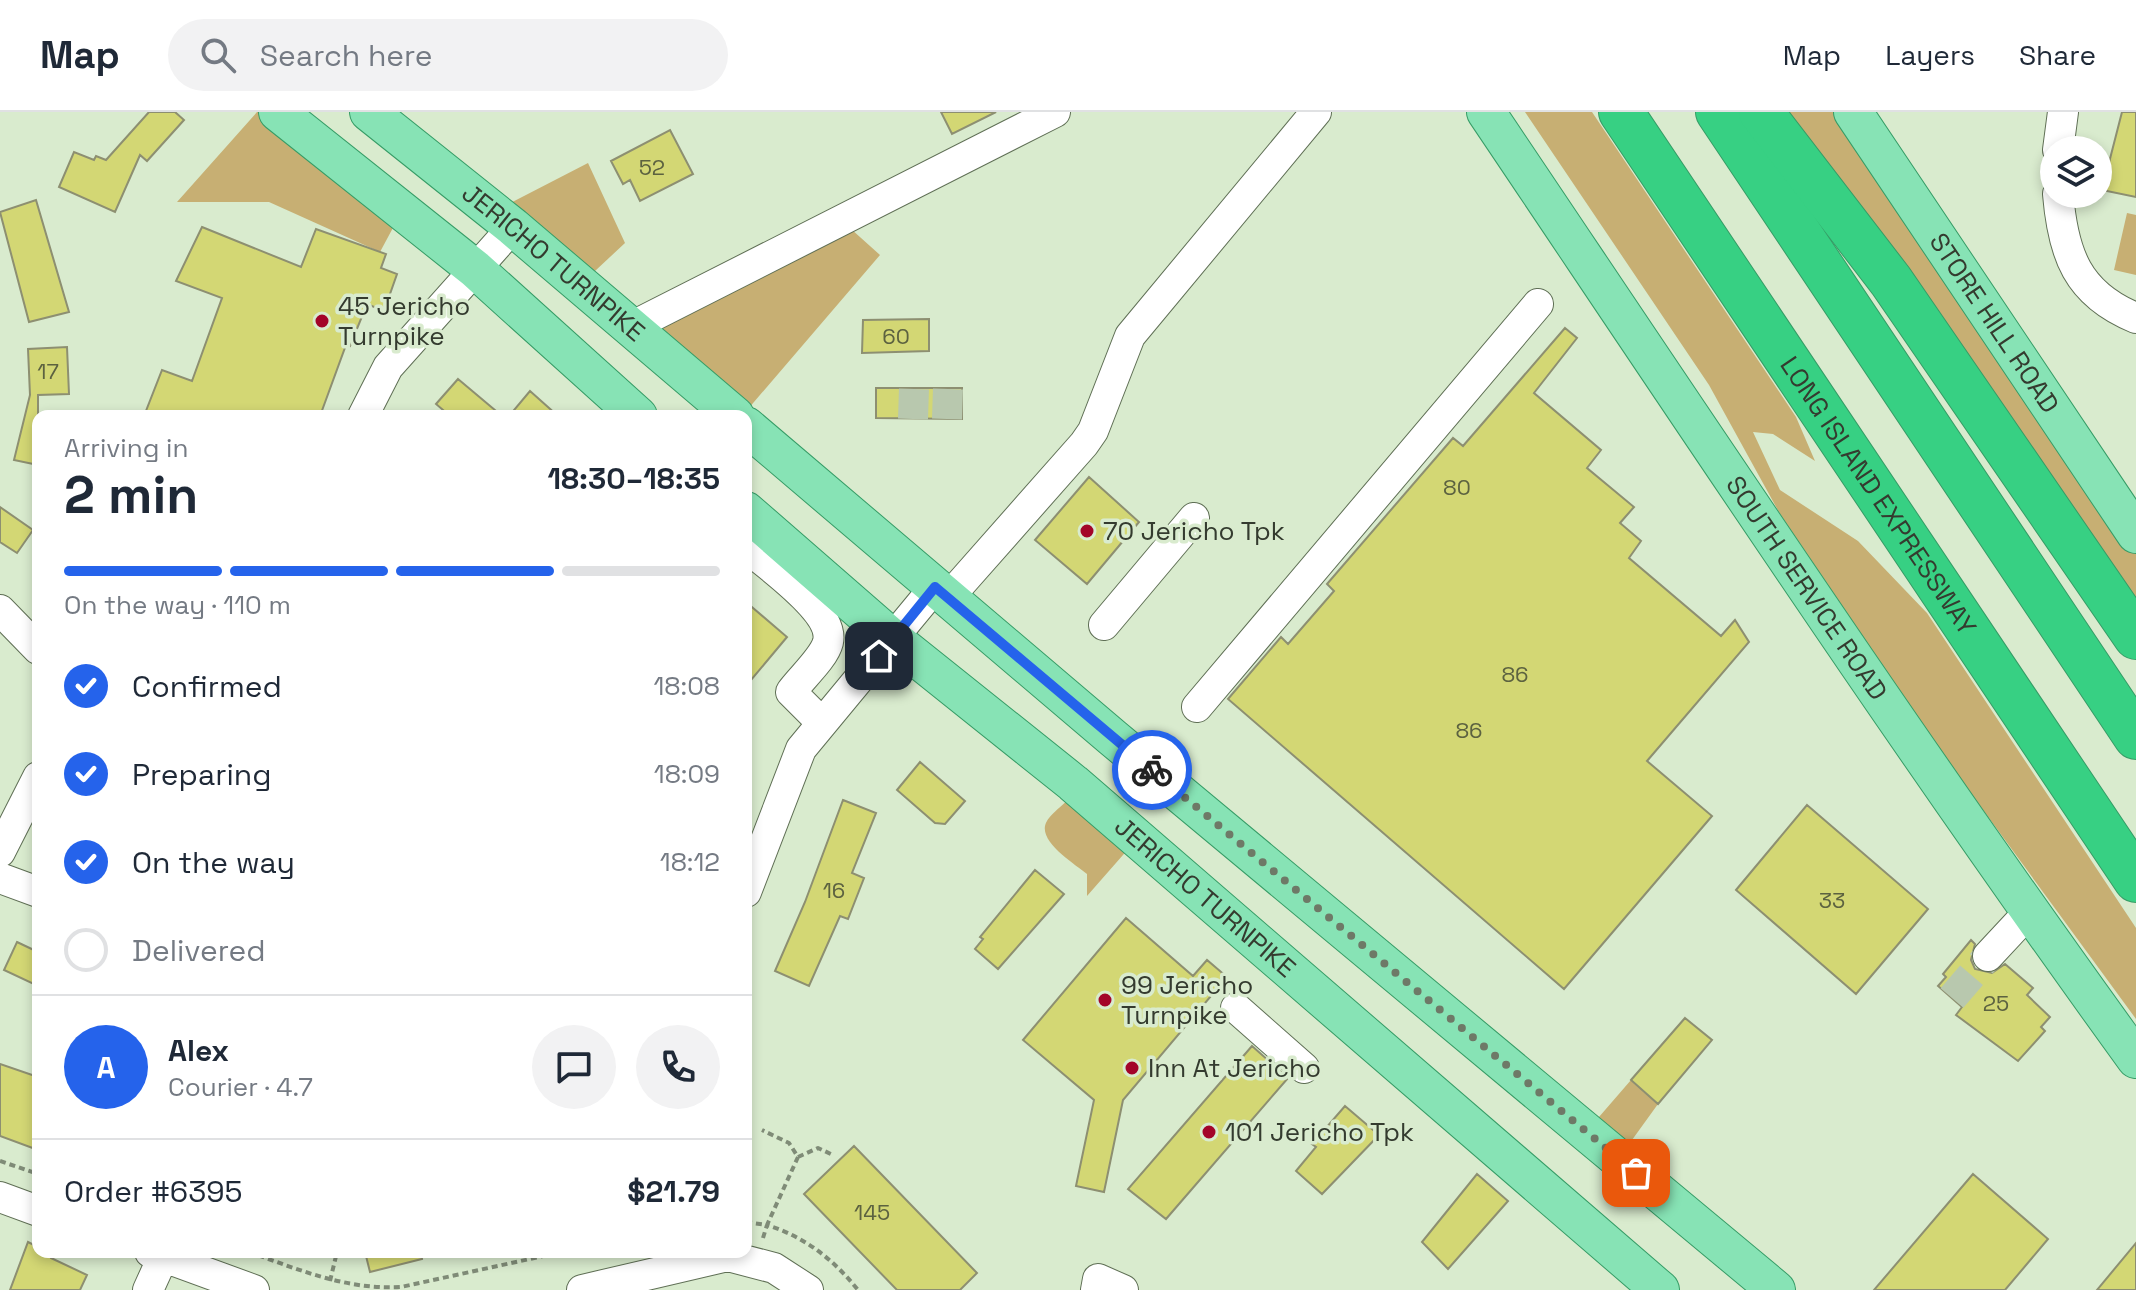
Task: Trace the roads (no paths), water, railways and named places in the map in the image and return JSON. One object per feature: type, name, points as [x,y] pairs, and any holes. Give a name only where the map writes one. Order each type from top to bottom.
[{"type":"highway","name":"LONG ISLAND EXPRESSWAY","points":[[1621,112],[2136,880]]},
{"type":"highway","points":[[1718,112],[2136,737]]},
{"type":"highway","points":[[1761,112],[1891,281],[2136,637]]},
{"type":"main road","points":[[278,112],[475,269],[631,410]]},
{"type":"main road","name":"JERICHO TURNPIKE","points":[[369,112],[513,227],[728,410]]},
{"type":"main road","name":"SOUTH SERVICE ROAD","points":[[1486,112],[1868,682],[2136,1059]]},
{"type":"main road","name":"STORE HILL ROAD","points":[[1853,112],[2136,534]]},
{"type":"main road","points":[[752,431],[1776,1290]]},
{"type":"main road","name":"JERICHO TURNPIKE","points":[[752,518],[821,595],[893,639],[1073,783],[1660,1290]]},
{"type":"street","points":[[631,327],[1055,112]]},
{"type":"street","points":[[752,876],[801,749],[893,639],[1084,444],[1093,431],[1130,336],[1316,112]]},
{"type":"street","points":[[2060,136],[2063,112]]},
{"type":"street","points":[[2059,208],[2074,271],[2108,307],[2136,318]]},
{"type":"street","points":[[366,410],[388,367],[513,227]]},
{"type":"street","points":[[1197,707],[1538,304]]},
{"type":"street","points":[[1104,625],[1194,518]]},
{"type":"street","points":[[752,551],[821,595],[828,627],[827,644],[791,692],[822,723]]},
{"type":"street","points":[[0,610],[32,643]]},
{"type":"street","points":[[0,852],[32,789]]},
{"type":"street","points":[[0,878],[32,890]]},
{"type":"street","points":[[1988,956],[2029,912]]},
{"type":"street","points":[[1236,1008],[1304,1068]]},
{"type":"street","points":[[0,1197],[32,1209]]},
{"type":"street","points":[[148,1290],[156,1258]]},
{"type":"street","points":[[168,1258],[254,1290]]},
{"type":"street","points":[[582,1290],[719,1258]]},
{"type":"street","points":[[736,1258],[774,1268],[808,1290]]},
{"type":"street","points":[[1096,1290],[1098,1279],[1123,1290]]},
{"type":"tunnel","points":[[913,419],[914,388]]},
{"type":"tunnel","points":[[947,419],[948,388]]},
{"type":"tunnel","points":[[1952,998],[1988,956]]},
{"type":"place","name":"45 Jericho Turnpike","points":[[322,321]]},
{"type":"place","name":"70 Jericho Tpk","points":[[1087,531]]},
{"type":"place","name":"99 Jericho Turnpike","points":[[1105,1000]]},
{"type":"place","name":"Inn At Jericho","points":[[1132,1068]]},
{"type":"place","name":"101 Jericho Tpk","points":[[1209,1132]]}]
